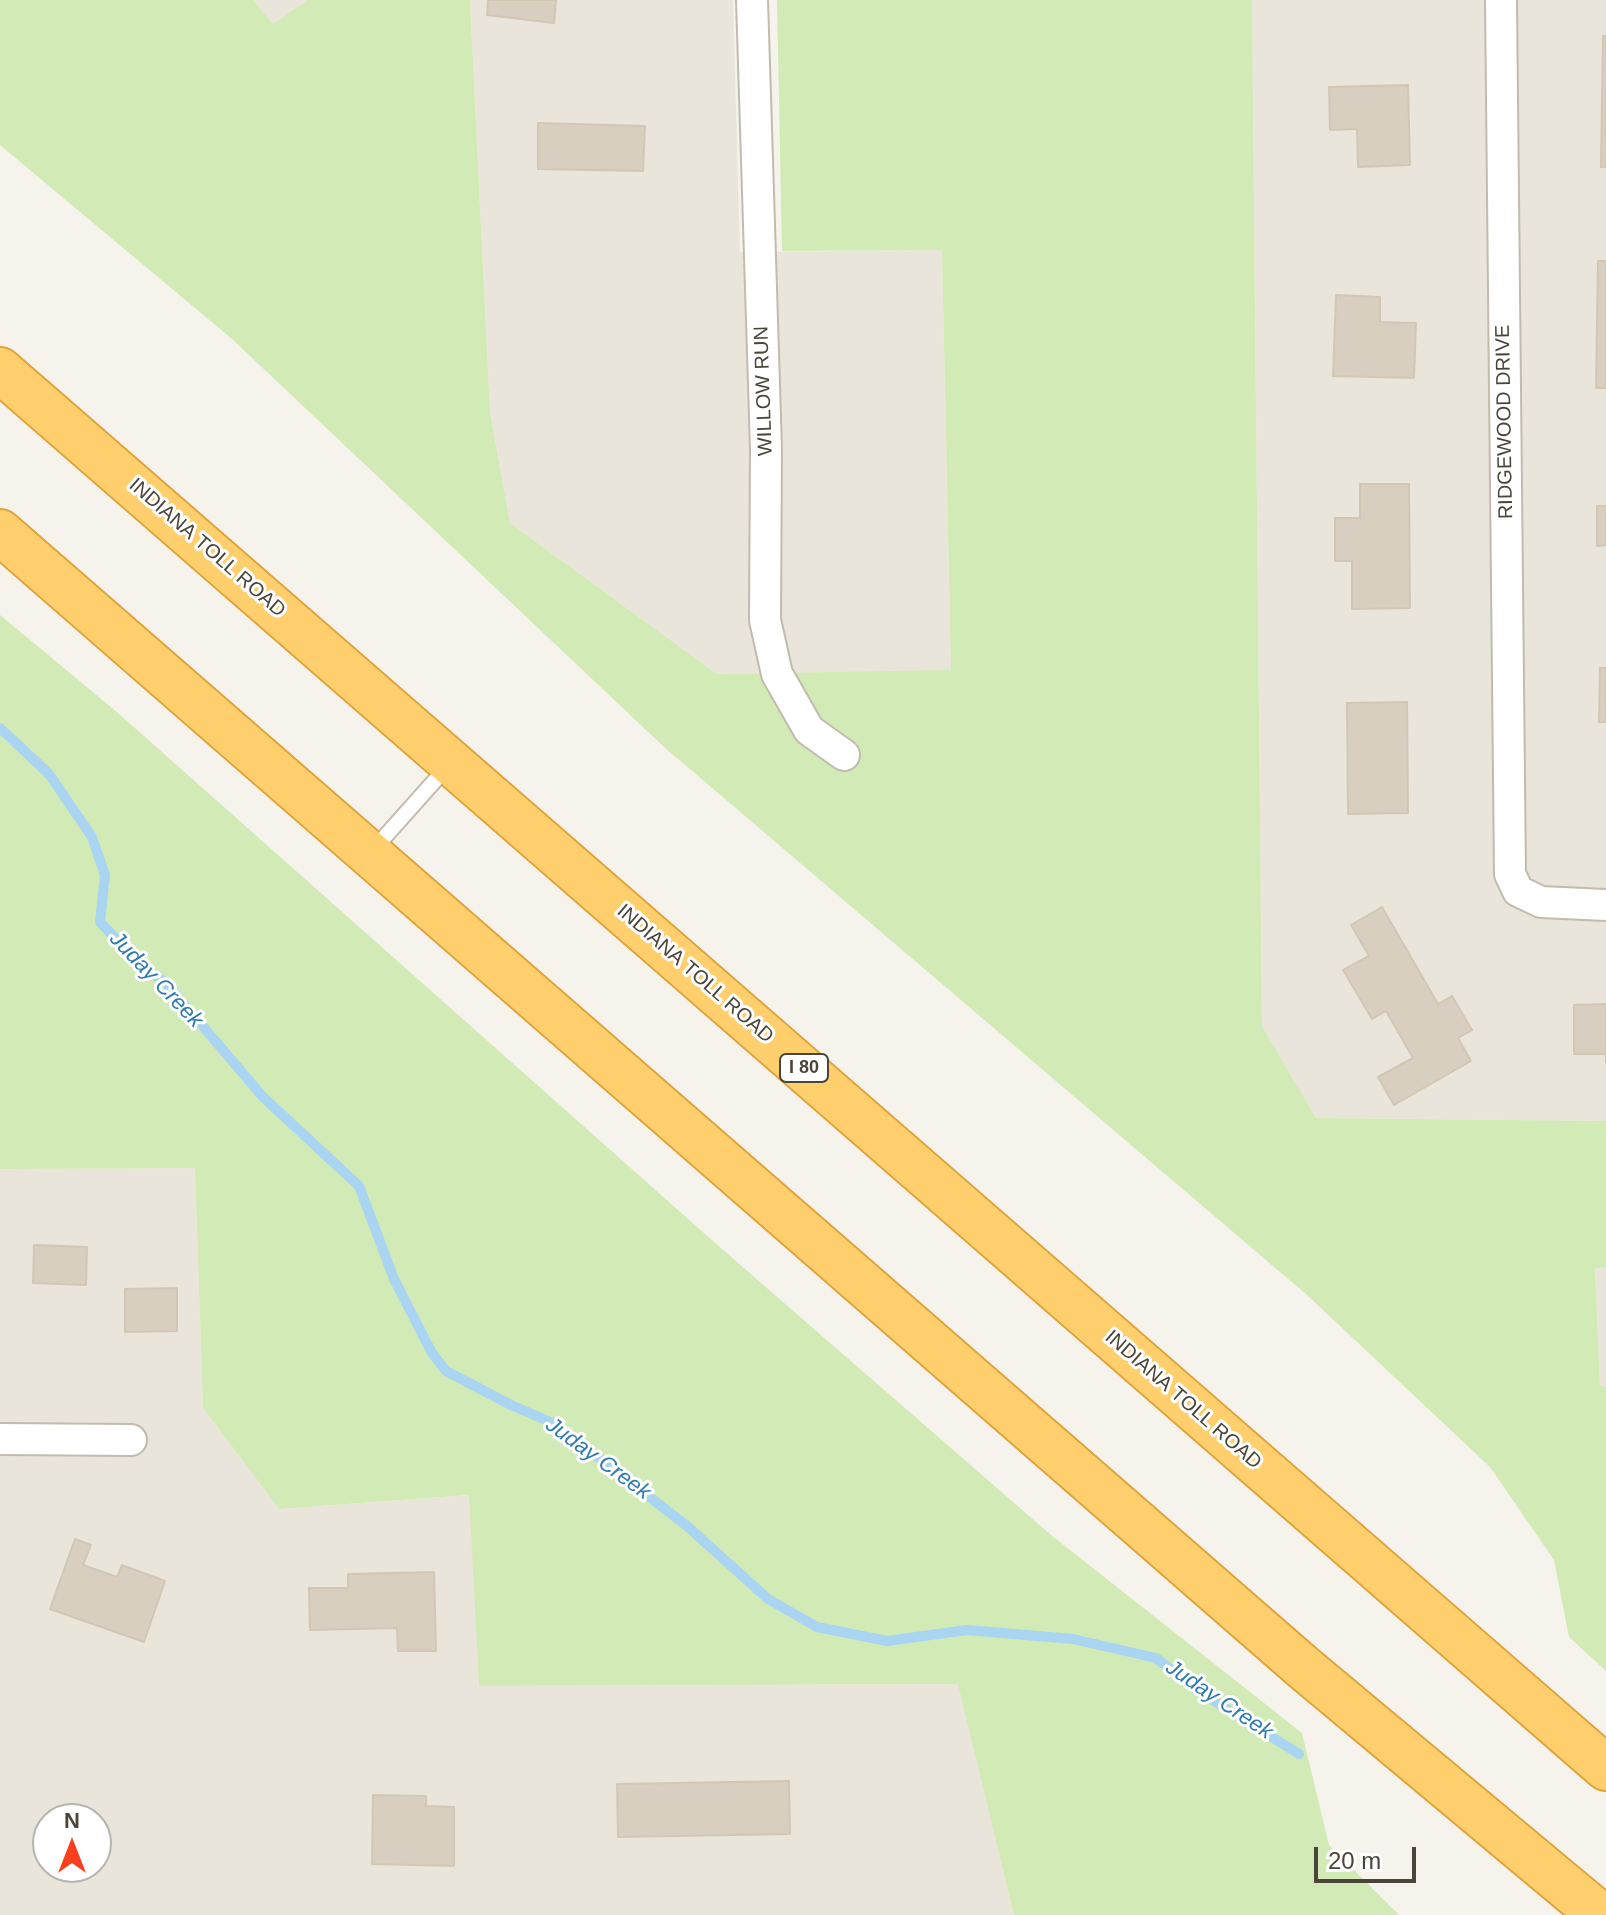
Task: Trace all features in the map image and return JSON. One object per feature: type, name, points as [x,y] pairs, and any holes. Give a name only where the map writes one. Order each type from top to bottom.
[{"type":"highway","name":"INDIANA TOLL ROAD","points":[[0,370],[1606,1768]]},
{"type":"highway","points":[[0,532],[1304,1668],[1600,1915]]},
{"type":"street","name":"WILLOW RUN","points":[[752,0],[766,449],[765,620],[777,674],[809,730],[844,755]]},
{"type":"street","name":"RIDGEWOOD DRIVE","points":[[1501,0],[1510,874],[1518,891],[1541,902],[1606,905]]},
{"type":"street","points":[[0,1439],[131,1440]]},
{"type":"lane","points":[[370,853],[452,761]]},
{"type":"shaded area","points":[[253,0],[308,0],[273,24]]},
{"type":"shaded area","points":[[470,0],[733,0],[740,252],[942,250],[951,671],[717,674],[510,523],[490,412]]},
{"type":"shaded area","points":[[1252,0],[1606,0],[1606,1121],[1316,1118],[1262,1026]]},
{"type":"shaded area","points":[[195,1168],[203,1408],[279,1509],[470,1495],[479,1686],[959,1684],[1014,1915],[0,1915],[0,1169]]},
{"type":"shaded area","points":[[1595,1267],[1606,1267],[1606,1387],[1600,1385]]},
{"type":"green space","points":[[0,0],[253,0],[273,24],[308,0],[470,0],[490,412],[510,523],[717,674],[951,670],[942,250],[782,251],[777,0],[1252,0],[1262,1026],[1316,1118],[1606,1121],[1606,1267],[1595,1268],[1600,1385],[1606,1387],[1606,1671],[1569,1637],[1554,1560],[1490,1467],[1307,1295],[664,747],[232,339],[0,145]]},
{"type":"green space","points":[[0,615],[118,713],[722,1249],[1051,1535],[1302,1733],[1329,1845],[1399,1915],[1014,1915],[958,1684],[479,1686],[469,1495],[279,1509],[203,1408],[195,1168],[0,1169]]},
{"type":"building","points":[[488,0],[556,0],[554,23],[487,15]]},
{"type":"building","points":[[1603,36],[1606,36],[1606,167],[1601,167]]},
{"type":"building","points":[[1408,85],[1410,165],[1358,167],[1357,129],[1330,130],[1329,87]]},
{"type":"building","points":[[538,123],[645,126],[643,171],[538,169]]},
{"type":"building","points":[[1598,261],[1606,261],[1606,388],[1596,388]]},
{"type":"building","points":[[1336,295],[1380,297],[1380,322],[1416,323],[1414,378],[1333,376]]},
{"type":"building","points":[[1360,484],[1409,484],[1410,608],[1352,609],[1352,561],[1335,561],[1335,518],[1360,518]]},
{"type":"building","points":[[1597,506],[1606,506],[1606,545],[1597,546]]},
{"type":"building","points":[[1600,668],[1606,668],[1606,722],[1599,722]]},
{"type":"building","points":[[1407,702],[1408,813],[1348,814],[1347,703]]},
{"type":"building","points":[[1382,907],[1438,1004],[1452,996],[1472,1030],[1458,1038],[1471,1061],[1394,1105],[1378,1077],[1413,1058],[1386,1011],[1372,1019],[1343,970],[1369,956],[1351,925]]},
{"type":"building","points":[[1606,1004],[1606,1054],[1574,1054],[1574,1005]]},
{"type":"building","points":[[34,1245],[87,1247],[86,1285],[33,1283]]},
{"type":"building","points":[[177,1288],[177,1331],[125,1332],[125,1289]]},
{"type":"building","points":[[75,1539],[91,1545],[83,1565],[117,1577],[122,1565],[165,1581],[144,1642],[50,1609]]},
{"type":"building","points":[[434,1572],[436,1651],[398,1651],[397,1628],[310,1630],[309,1588],[348,1588],[348,1574]]},
{"type":"building","points":[[789,1781],[790,1834],[618,1837],[617,1784]]},
{"type":"building","points":[[373,1795],[426,1796],[426,1806],[454,1807],[454,1866],[372,1864]]},
{"type":"waterway","name":"Juday Creek","points":[[0,728],[49,774],[92,837],[105,875],[100,922],[141,966],[166,983],[263,1097],[359,1186],[394,1279],[432,1353],[446,1371],[555,1424],[687,1526],[768,1599],[817,1627],[887,1641],[967,1630],[1073,1639],[1156,1658],[1195,1689],[1299,1754]]}]
